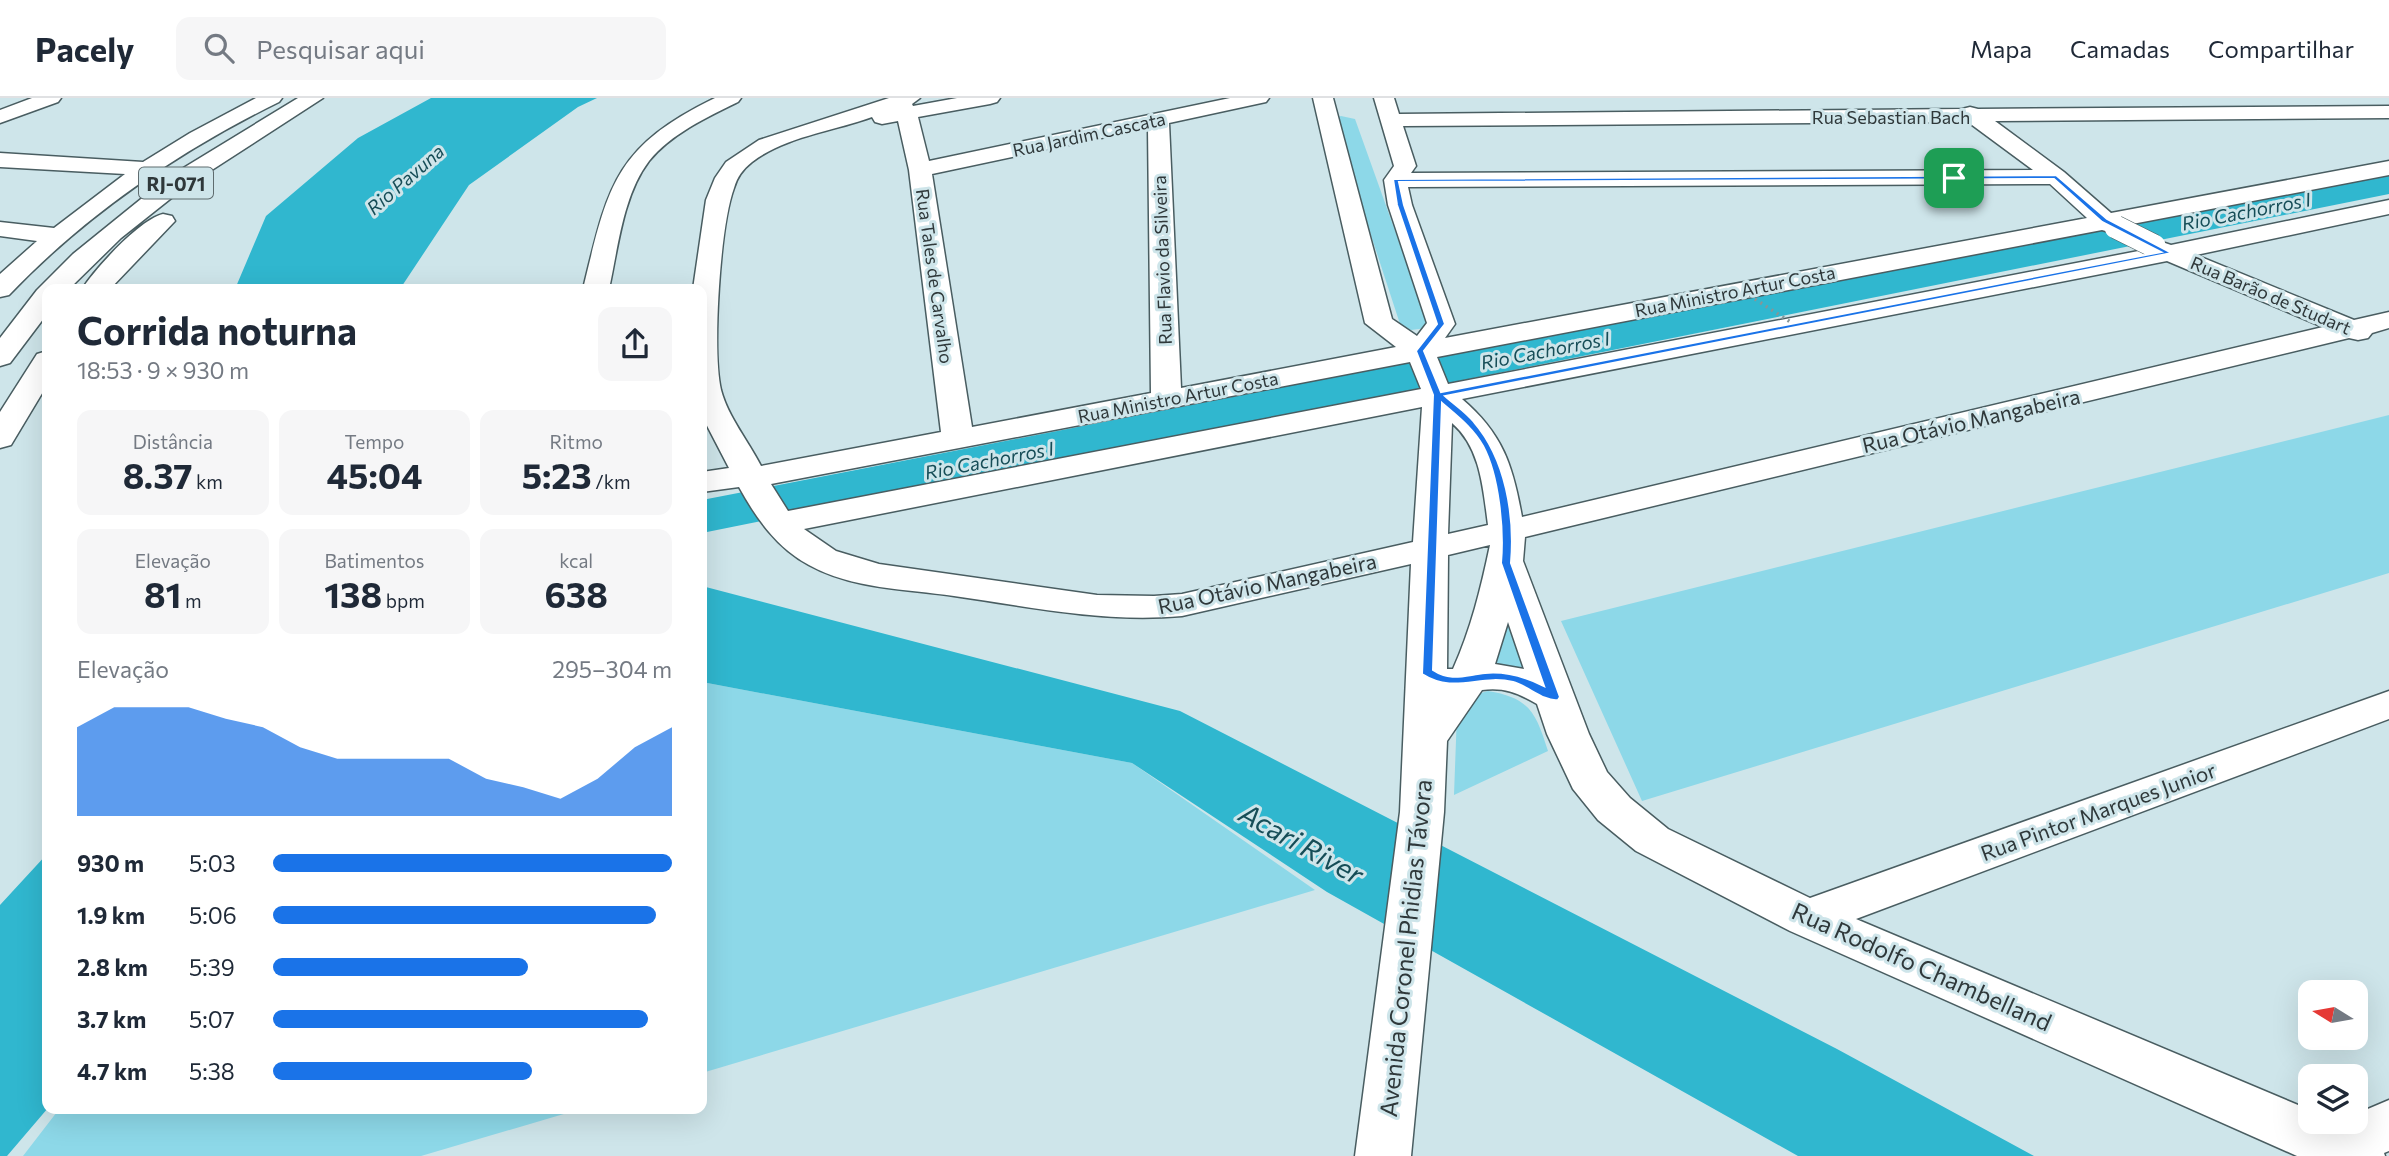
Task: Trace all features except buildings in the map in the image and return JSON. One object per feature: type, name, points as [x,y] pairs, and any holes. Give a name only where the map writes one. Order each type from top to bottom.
[{"type":"main road","points":[[0,117],[51,98]]},
{"type":"main road","points":[[2,284],[34,254],[147,169],[272,98]]},
{"type":"main road","points":[[597,284],[614,213],[636,163],[668,133],[689,118],[731,98]]},
{"type":"main road","points":[[906,104],[990,98]]},
{"type":"main road","name":"Rua Jardim Cascata","points":[[919,170],[1259,98]]},
{"type":"main road","name":"Rua Rodolfo Chambelland","points":[[1323,98],[1379,323],[1429,372],[1481,436],[1496,469],[1505,533],[1554,697],[1588,779],[1614,809],[1652,840],[1807,918],[2349,1152]]},
{"type":"main road","name":"Rua Barão de Studart","points":[[1948,98],[2056,177],[2110,224],[2161,249],[2389,345]]},
{"type":"main road","name":"RJ-071","points":[[59,284],[96,245],[189,173],[264,125],[322,101]]},
{"type":"main road","name":"RJ-071","points":[[100,284],[135,245],[211,180],[322,101]]},
{"type":"main road","name":"Rua Otávio Mangabeira","points":[[707,322],[717,202],[727,176],[736,165],[780,139],[906,104]]},
{"type":"main road","name":"Rua Tales de Carvalho","points":[[906,104],[919,170],[958,438]]},
{"type":"main road","points":[[1389,109],[1405,166],[1395,180],[1401,205],[1441,324],[1429,372]]},
{"type":"main road","name":"Rua Sebastian Bach","points":[[1389,109],[1975,117],[2389,112]]},
{"type":"main road","name":"Rua Flavio da Silveira","points":[[1157,120],[1166,399]]},
{"type":"main road","points":[[0,160],[147,169]]},
{"type":"main road","name":"Rua Ministro Artur Costa","points":[[763,497],[958,438],[1166,399],[1429,372],[2110,224],[2389,168]]},
{"type":"main road","points":[[1395,180],[2056,177]]},
{"type":"main road","name":"Rua Ministro Artur Costa","points":[[763,497],[1429,372],[2161,249],[2389,207]]},
{"type":"main road","points":[[0,229],[59,236]]},
{"type":"main road","points":[[0,357],[42,302]]},
{"type":"main road","name":"Rua Otávio Mangabeira","points":[[707,394],[763,497],[807,549],[828,562],[861,570],[1050,599],[1126,608],[1158,608],[1182,605],[1505,533],[2389,320]]},
{"type":"main road","points":[[0,438],[42,368]]},
{"type":"main road","name":"Avenida Coronel Phidias Távora","points":[[1383,1156],[1422,812],[1432,548],[1429,372]]},
{"type":"main road","points":[[707,483],[763,497]]},
{"type":"main road","points":[[1426,740],[1467,682],[1480,652],[1505,533]]},
{"type":"main road","points":[[1427,671],[1446,681],[1467,682],[1486,677],[1515,678],[1554,697]]},
{"type":"main road","name":"Rua Pintor Marques Junior","points":[[1807,918],[2389,704]]},
{"type":"main road","points":[[2349,1152],[2389,1124]]},
{"type":"path","points":[[1744,292],[1792,323]]},
{"type":"shaded area","points":[[1341,116],[1355,119],[1428,323],[1427,328],[1411,330],[1400,324],[1333,119]]},
{"type":"shaded area","points":[[2389,415],[2389,573],[1642,801],[1561,621]]},
{"type":"shaded area","points":[[1510,614],[1521,632],[1523,672],[1494,667]]},
{"type":"shaded area","points":[[707,683],[1132,763],[1315,890],[707,1072]]},
{"type":"shaded area","points":[[1488,691],[1514,698],[1530,710],[1540,727],[1548,751],[1454,795],[1457,713],[1467,697]]},
{"type":"shaded area","points":[[55,1114],[564,1114],[421,1156],[23,1156]]},
{"type":"water","name":"Rio Pavuna","points":[[431,98],[597,98],[578,107],[469,185],[403,284],[237,284],[266,216],[358,138]]},
{"type":"water","name":"Acari River","points":[[707,587],[1180,711],[1837,1049],[2034,1156],[1798,1156],[1327,892],[1132,763],[707,683]]},
{"type":"water","points":[[42,859],[43,1114],[7,1156],[0,1156],[0,905]]},
{"type":"waterway","name":"Rio Cachorros I","points":[[707,516],[2389,183]]},
{"type":"route","points":[[1954,178],[1395,180],[1441,324],[1420,351],[1438,395],[1427,605],[1427,671],[1437,678],[1457,682],[1486,677],[1515,678],[1554,697],[1506,563],[1508,543],[1503,506],[1496,469],[1488,447],[1470,422],[1438,395],[2168,253],[2105,220],[2056,177],[1954,178]]}]
